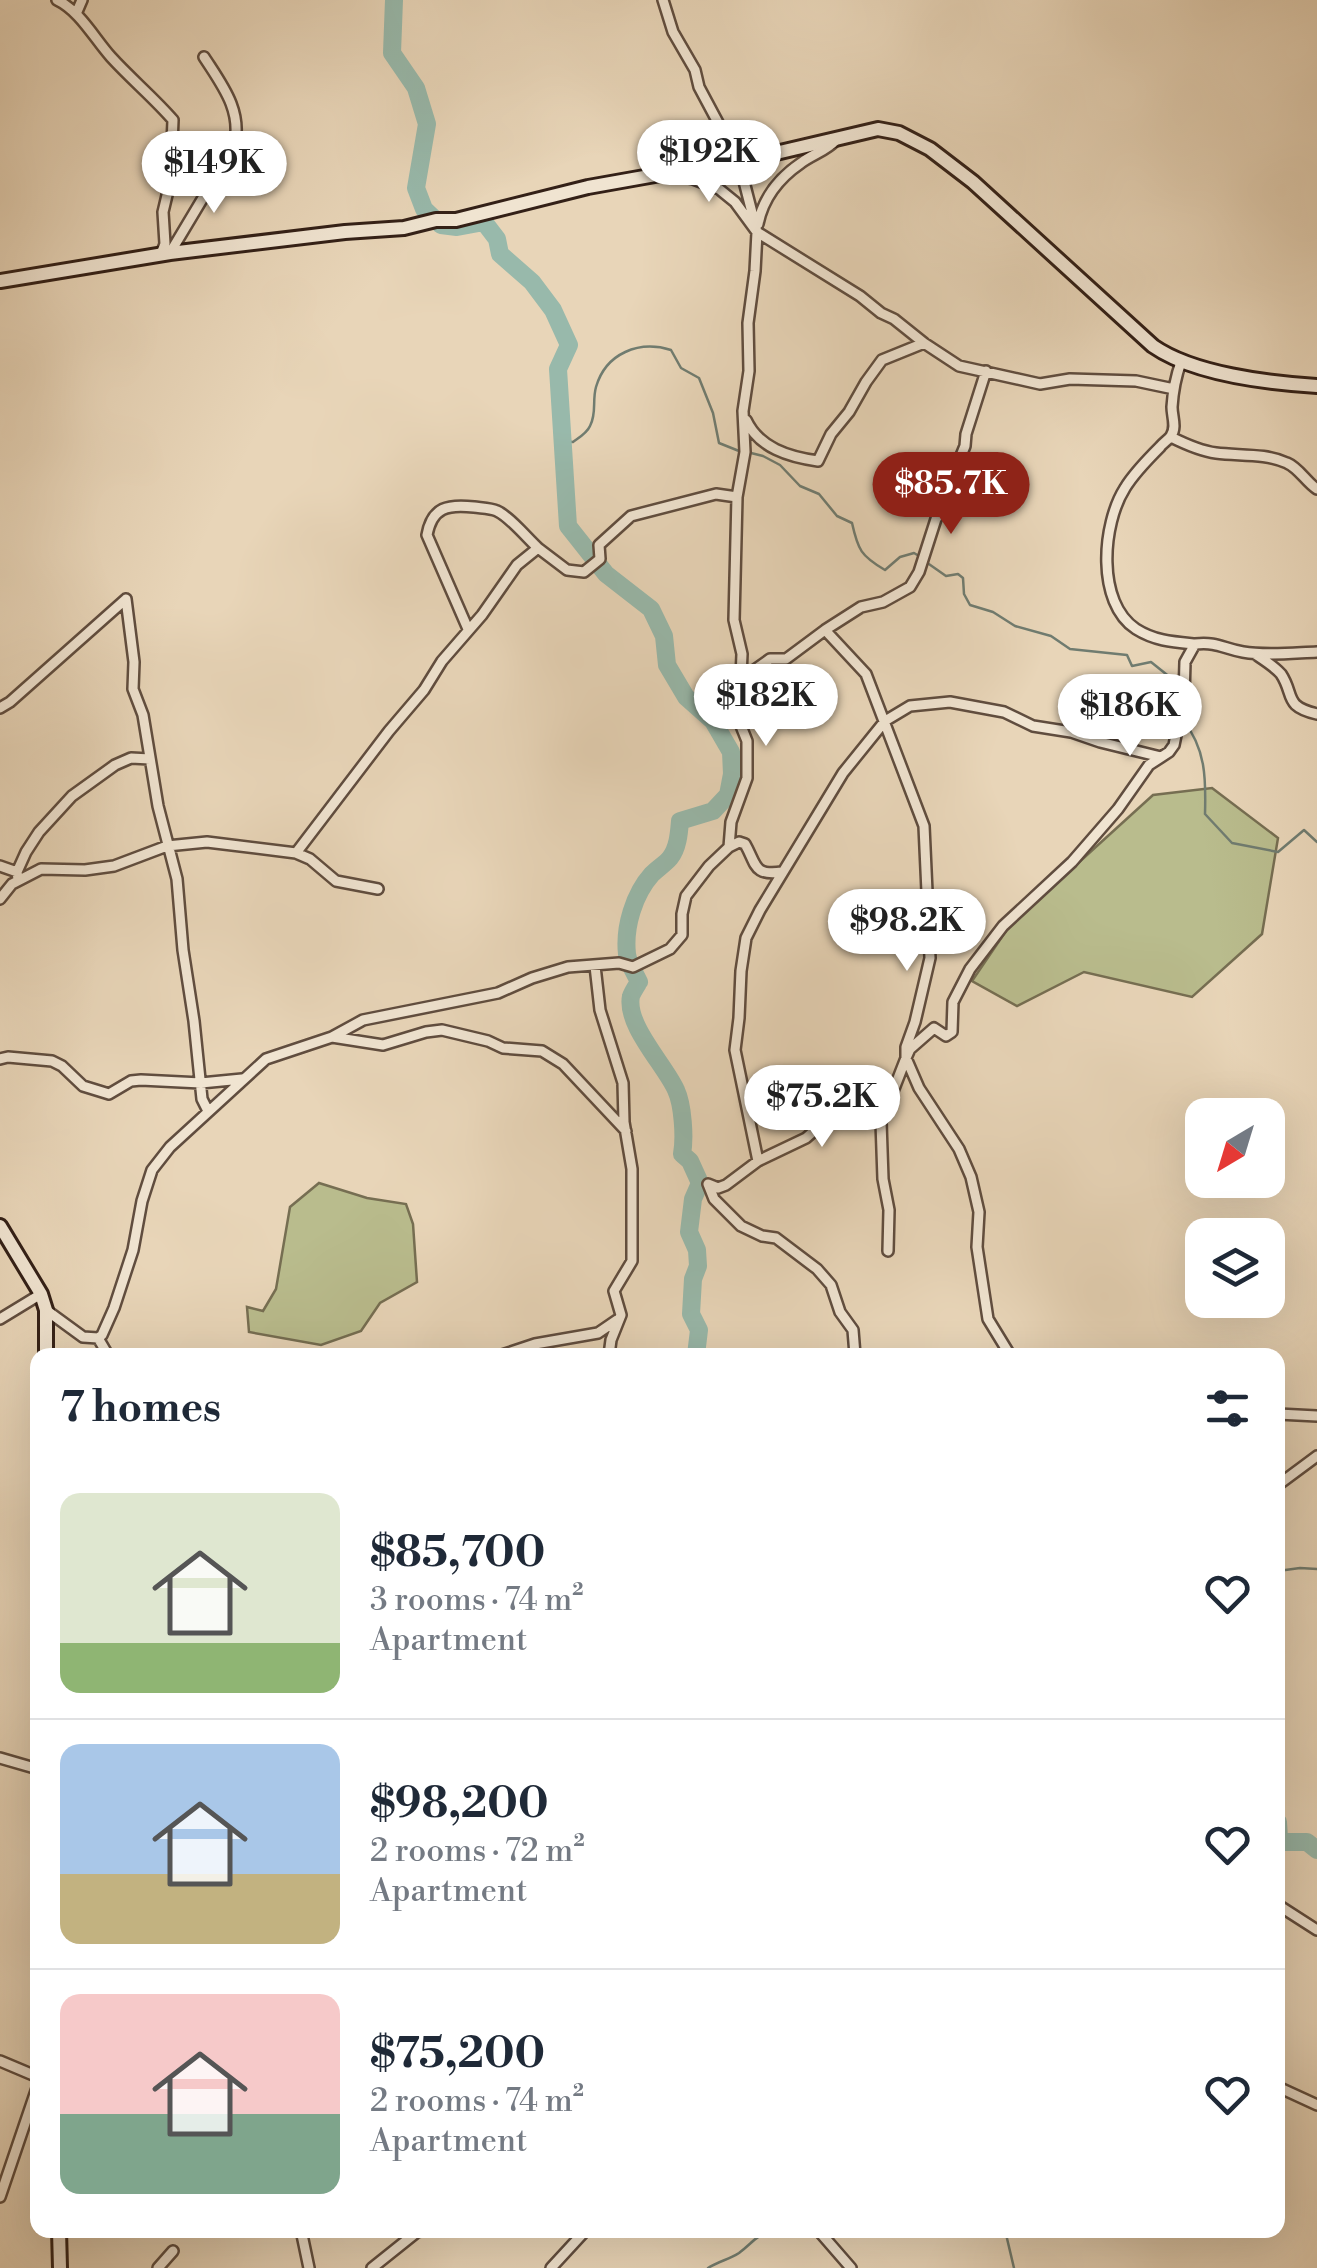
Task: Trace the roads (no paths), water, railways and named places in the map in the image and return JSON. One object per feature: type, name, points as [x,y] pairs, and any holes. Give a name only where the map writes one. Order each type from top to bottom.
[{"type":"street","points":[[57,0],[76,14],[113,60],[173,120],[163,212],[165,254]]},
{"type":"street","points":[[76,14],[82,0]]},
{"type":"street","points":[[663,0],[699,87],[739,162],[757,232]]},
{"type":"street","points":[[165,254],[234,146],[238,131],[231,102],[204,57]]},
{"type":"street","points":[[0,281],[165,254],[456,220],[588,187],[664,172],[712,168],[878,129],[899,133],[930,149],[973,182],[1153,346],[1181,362],[1253,378],[1317,386]]},
{"type":"street","points":[[728,847],[731,822],[747,778],[747,741],[740,721],[742,654],[734,620],[737,498],[746,452],[743,411],[757,232],[761,210],[770,193],[798,164],[828,149],[836,139]]},
{"type":"street","points":[[664,172],[720,189],[757,232],[860,296],[959,366],[1040,384],[1070,379],[1136,382],[1174,389]]},
{"type":"street","points":[[743,411],[750,427],[774,450],[818,461],[831,434],[882,360],[924,343]]},
{"type":"street","points":[[1181,362],[1174,389],[1174,426],[1170,437],[1126,486],[1110,526],[1107,575],[1118,608],[1132,627],[1158,640],[1213,642],[1238,652],[1317,652]]},
{"type":"street","points":[[740,686],[749,674],[770,660],[786,659],[861,607],[883,602],[910,587],[936,519],[958,485],[958,463],[986,371]]},
{"type":"street","points":[[1170,437],[1214,453],[1285,462],[1317,489]]},
{"type":"street","points":[[468,629],[426,535],[429,523],[444,507],[499,512],[567,570],[584,572],[600,560],[599,545],[631,516],[716,494],[737,498]]},
{"type":"street","points":[[296,853],[516,566],[538,548]]},
{"type":"street","points":[[0,708],[126,597],[134,662],[133,689],[177,878],[202,1099],[208,1110]]},
{"type":"street","points":[[825,630],[866,674],[924,826],[930,958],[906,1058],[971,1177],[979,1212],[977,1247],[988,1319],[1004,1348]]},
{"type":"street","points":[[888,1250],[889,1210],[883,1179],[881,1122],[910,1049],[934,1028],[946,1036],[952,1032],[953,1002],[970,969],[1003,926],[1072,862],[1118,809],[1149,765],[1174,745],[1184,696],[1184,662],[1194,644]]},
{"type":"street","points":[[1252,653],[1277,669],[1292,701],[1317,714]]},
{"type":"street","points":[[758,1161],[735,1050],[746,938],[843,773],[885,721],[910,706],[950,702],[1004,712],[1033,726],[1071,732],[1162,757]]},
{"type":"street","points":[[0,898],[18,876],[26,852],[39,832],[72,796],[115,765],[131,758],[150,758]]},
{"type":"street","points":[[0,866],[18,876],[41,869],[84,870],[114,866],[168,846],[206,842],[296,853],[310,859],[336,882],[378,889]]},
{"type":"street","points":[[46,1310],[82,1337],[102,1335],[133,1250],[148,1180],[163,1154],[266,1059],[332,1036],[364,1020],[498,993],[568,968],[619,963],[634,967],[670,949],[682,935],[686,896],[728,847],[740,842],[745,844],[758,869],[766,874],[782,872]]},
{"type":"street","points":[[594,966],[603,1023],[622,1083],[632,1169],[632,1262],[614,1290],[621,1315],[609,1348]]},
{"type":"street","points":[[332,1036],[383,1044],[442,1030],[503,1048],[542,1052],[562,1064],[626,1130]]},
{"type":"street","points":[[0,1059],[52,1061],[83,1086],[109,1094],[130,1081],[200,1083],[242,1079]]},
{"type":"street","points":[[854,1348],[853,1330],[840,1312],[831,1285],[817,1269],[776,1238],[741,1226],[714,1199],[708,1184],[718,1188],[726,1185],[758,1161],[806,1138],[823,1123],[881,1122]]},
{"type":"street","points":[[0,1226],[41,1294],[46,1310],[46,1348]]},
{"type":"street","points":[[0,1319],[41,1294]]},
{"type":"street","points":[[523,1348],[598,1333],[621,1315]]},
{"type":"street","points":[[98,1338],[104,1348]]},
{"type":"street","points":[[1285,1414],[1317,1416]]},
{"type":"street","points":[[1285,1480],[1317,1456]]},
{"type":"street","points":[[0,1758],[30,1767]]},
{"type":"street","points":[[1285,1909],[1317,1930]]},
{"type":"street","points":[[0,2060],[30,2077]]},
{"type":"street","points":[[1285,2090],[1317,2105]]},
{"type":"street","points":[[0,2197],[30,2105]]},
{"type":"street","points":[[59,2238],[60,2268]]},
{"type":"street","points":[[303,2238],[309,2268]]},
{"type":"street","points":[[372,2268],[410,2238]]},
{"type":"street","points":[[552,2268],[579,2238]]},
{"type":"street","points":[[825,2238],[852,2268]]},
{"type":"street","points":[[158,2268],[173,2250]]},
{"type":"waterway","points":[[394,0],[392,53],[416,88],[427,124],[416,188],[424,209],[441,225],[457,227],[484,222],[497,239],[500,254],[532,282],[553,310],[569,345],[558,369],[568,526],[606,574],[651,609],[664,636],[667,665],[686,697],[713,721],[731,752],[728,795],[713,811],[680,821],[673,854],[652,874],[635,901],[626,944],[639,982],[631,996],[634,1019],[676,1090],[683,1122],[682,1154],[690,1161],[700,1183],[693,1199],[689,1232],[697,1250],[691,1314],[699,1330],[697,1348]]},
{"type":"waterway","points":[[561,441],[573,442],[589,428],[596,387],[607,365],[636,348],[659,347],[671,350],[681,368],[699,378],[713,413],[719,443],[739,451]]},
{"type":"waterway","points":[[747,452],[780,465],[800,486],[819,494],[837,516],[852,523],[862,551],[885,570],[900,557],[914,553],[919,556]]},
{"type":"waterway","points":[[926,562],[946,576],[958,574],[963,578],[964,594],[970,605],[993,612],[1015,626],[1051,636],[1070,649],[1127,655],[1132,666],[1151,662],[1171,678],[1172,690],[1166,699],[1178,714]]},
{"type":"waterway","points":[[1183,720],[1200,753],[1205,777],[1205,814],[1232,843],[1278,852],[1304,830],[1317,842]]},
{"type":"waterway","points":[[1285,1570],[1317,1569]]},
{"type":"waterway","points":[[1285,1842],[1307,1842],[1317,1850]]},
{"type":"waterway","points":[[708,2268],[735,2255],[757,2238]]},
{"type":"waterway","points":[[1007,2238],[1014,2268]]}]
